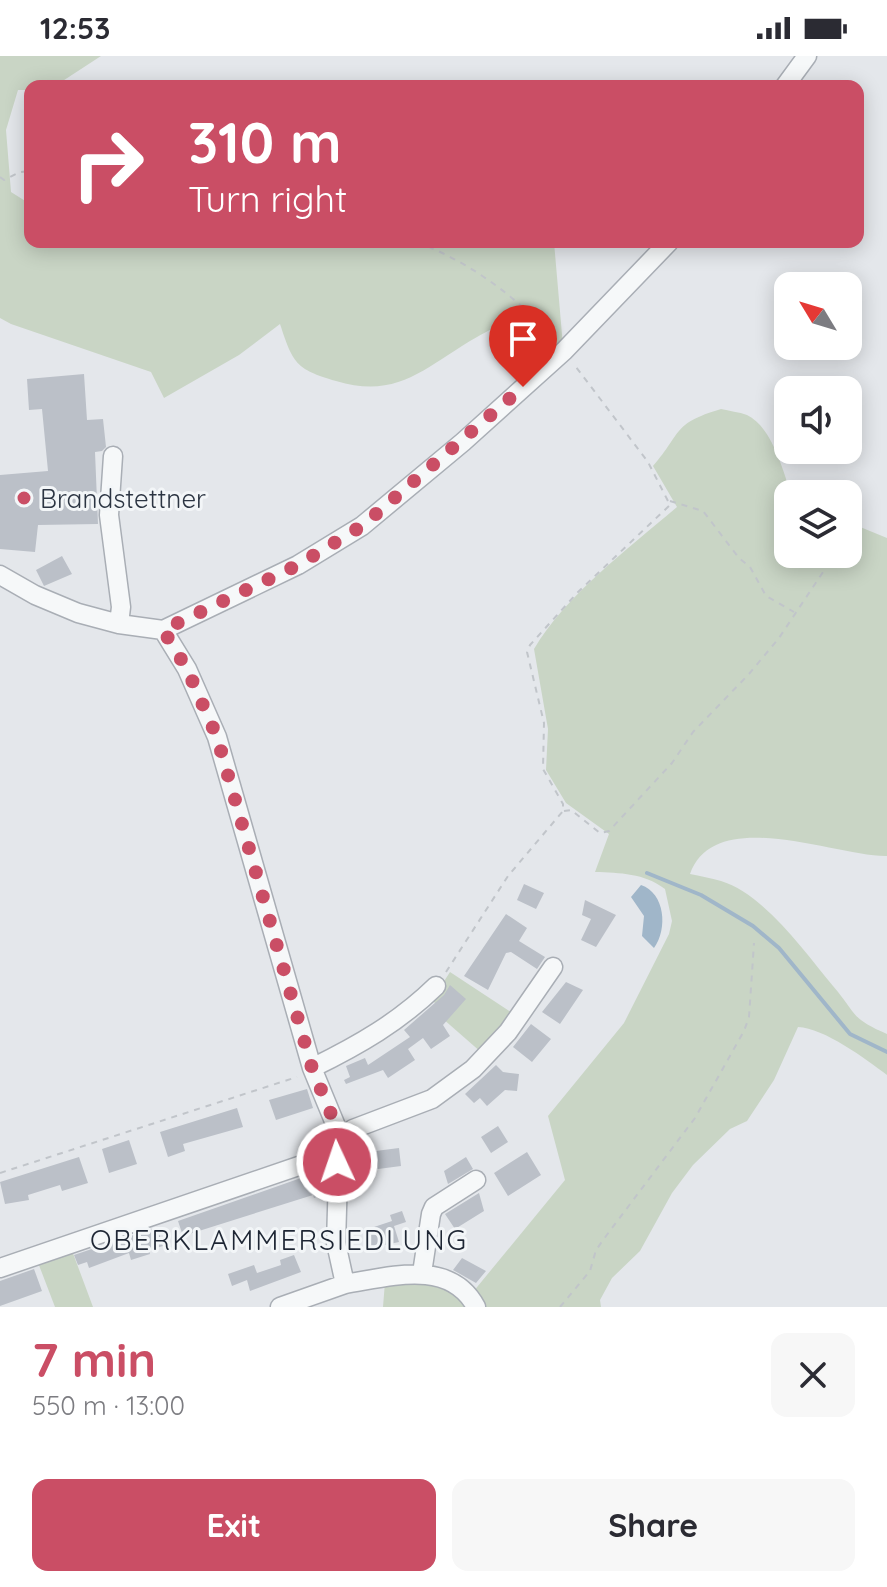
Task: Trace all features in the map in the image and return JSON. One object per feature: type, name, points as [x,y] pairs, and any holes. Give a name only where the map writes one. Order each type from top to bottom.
[{"type":"street","points":[[789,80],[807,56]]},
{"type":"street","points":[[0,575],[56,605],[119,624],[163,630],[298,565],[362,526],[564,351],[663,248]]},
{"type":"street","points":[[113,456],[109,515],[121,607],[119,624]]},
{"type":"street","points":[[163,630],[187,669],[217,737],[312,1068],[336,1126],[339,1142],[336,1243],[345,1284]]},
{"type":"street","points":[[0,1268],[322,1158],[353,1129],[432,1099],[473,1069],[508,1032],[553,967]]},
{"type":"street","points":[[312,1068],[376,1035],[406,1015],[436,986]]},
{"type":"street","points":[[422,1273],[434,1207],[476,1180]]},
{"type":"street","points":[[280,1307],[345,1284],[422,1273],[445,1278],[464,1290],[476,1307]]},
{"type":"path","points":[[0,177],[4,180],[24,172]]},
{"type":"path","points":[[431,248],[461,261],[493,282],[545,329],[648,462],[669,501],[666,511],[578,592],[535,637],[527,652],[544,723],[543,769],[563,804],[563,811],[508,876],[466,946],[436,986]]},
{"type":"path","points":[[669,501],[703,511],[739,558],[750,567],[766,596],[796,613]]},
{"type":"path","points":[[563,811],[571,810],[600,833],[609,831],[672,763],[693,732],[749,674],[826,568]]},
{"type":"path","points":[[560,1307],[590,1271],[596,1250],[695,1118],[744,1031],[749,1017],[754,943]]},
{"type":"path","points":[[0,1173],[294,1078],[312,1068]]},
{"type":"green space","points":[[0,56],[101,56],[64,80],[24,80],[24,90],[18,90],[6,130],[11,192],[24,200],[24,248],[555,248],[563,346],[525,327],[507,324],[481,335],[411,377],[395,383],[358,386],[322,377],[304,368],[288,348],[280,324],[239,355],[164,398],[151,372],[0,318]]},
{"type":"green space","points":[[721,409],[747,415],[763,429],[774,448],[774,464],[781,464],[786,480],[774,480],[774,568],[862,568],[862,528],[887,538],[887,856],[779,839],[750,838],[724,842],[704,853],[690,874],[737,888],[753,898],[783,926],[855,1014],[866,1024],[887,1034],[887,1075],[832,1038],[798,1027],[774,1080],[747,1121],[730,1129],[693,1165],[672,1193],[640,1251],[612,1278],[600,1300],[601,1307],[482,1307],[473,1292],[565,1180],[548,1116],[624,1023],[669,934],[672,921],[665,889],[632,875],[595,872],[609,834],[566,803],[546,770],[548,729],[534,649],[547,629],[581,591],[677,507],[653,466],[685,425]]},
{"type":"green space","points":[[450,972],[514,1014],[482,1053],[434,1011],[437,1005],[432,1000]]},
{"type":"green space","points":[[71,1248],[93,1307],[55,1307],[37,1260]]},
{"type":"green space","points":[[414,1278],[447,1285],[471,1307],[383,1307],[385,1282]]},
{"type":"water","points":[[641,885],[655,896],[662,912],[661,931],[654,948],[642,936],[644,916],[631,897]]},
{"type":"building","points":[[84,374],[87,420],[103,419],[106,447],[95,452],[98,524],[38,525],[35,552],[0,549],[0,475],[48,471],[42,409],[29,410],[27,379]]},
{"type":"building","points":[[62,556],[72,574],[44,586],[36,570]]},
{"type":"building","points":[[524,884],[544,893],[536,909],[517,900]]},
{"type":"building","points":[[585,900],[616,915],[596,947],[581,940],[591,919],[582,915]]},
{"type":"building","points":[[506,914],[527,928],[519,941],[545,957],[537,969],[511,952],[506,953],[488,990],[464,976]]},
{"type":"building","points":[[566,982],[583,990],[560,1024],[542,1012]]},
{"type":"building","points":[[450,985],[466,999],[443,1025],[450,1036],[431,1049],[423,1038],[408,1049],[415,1060],[388,1078],[383,1070],[346,1084],[344,1080],[350,1077],[346,1066],[365,1058],[368,1065],[410,1037],[404,1030],[444,995]]},
{"type":"building","points":[[531,1024],[551,1039],[532,1062],[513,1047]]},
{"type":"building","points":[[496,1065],[503,1072],[519,1074],[517,1091],[505,1090],[487,1106],[480,1098],[474,1103],[465,1094]]},
{"type":"building","points":[[307,1089],[313,1108],[276,1120],[269,1100]]},
{"type":"building","points":[[237,1108],[243,1127],[183,1144],[185,1151],[168,1157],[160,1132]]},
{"type":"building","points":[[498,1126],[508,1142],[491,1153],[481,1137]]},
{"type":"building","points":[[129,1140],[137,1164],[109,1173],[102,1149]]},
{"type":"building","points":[[399,1148],[401,1166],[363,1171],[360,1153]]},
{"type":"building","points":[[527,1152],[541,1175],[508,1196],[494,1173]]},
{"type":"building","points":[[79,1157],[88,1183],[62,1191],[60,1185],[28,1195],[29,1200],[5,1204],[0,1182]]},
{"type":"building","points":[[466,1157],[473,1169],[448,1184],[444,1171]]},
{"type":"building","points":[[318,1172],[325,1194],[314,1198],[313,1195],[183,1236],[178,1221]]},
{"type":"building","points":[[479,1193],[484,1211],[455,1229],[445,1214]]},
{"type":"building","points":[[402,1211],[406,1222],[394,1226],[399,1242],[371,1248],[365,1230],[392,1221],[390,1215]]},
{"type":"building","points":[[157,1227],[163,1246],[149,1250],[150,1254],[131,1260],[129,1253],[89,1268],[87,1262],[78,1265],[74,1255]]},
{"type":"building","points":[[294,1255],[301,1272],[250,1291],[247,1280],[232,1286],[228,1274],[254,1265],[257,1273],[281,1265],[280,1260]]},
{"type":"building","points":[[462,1258],[486,1271],[476,1283],[453,1270]]},
{"type":"building","points":[[34,1269],[42,1291],[0,1306],[0,1281]]},
{"type":"waterway","points":[[647,873],[701,895],[753,926],[779,948],[850,1034],[887,1052]]},
{"type":"place","name":"Brandstettner","points":[[24,498]]},
{"type":"district","name":"OBERKLAMMERSIEDLUNG","points":[[279,1239]]},
{"type":"route","points":[[337,1162],[339,1142],[336,1126],[312,1068],[217,737],[187,669],[163,630],[298,565],[362,526],[463,442],[523,387]]}]
